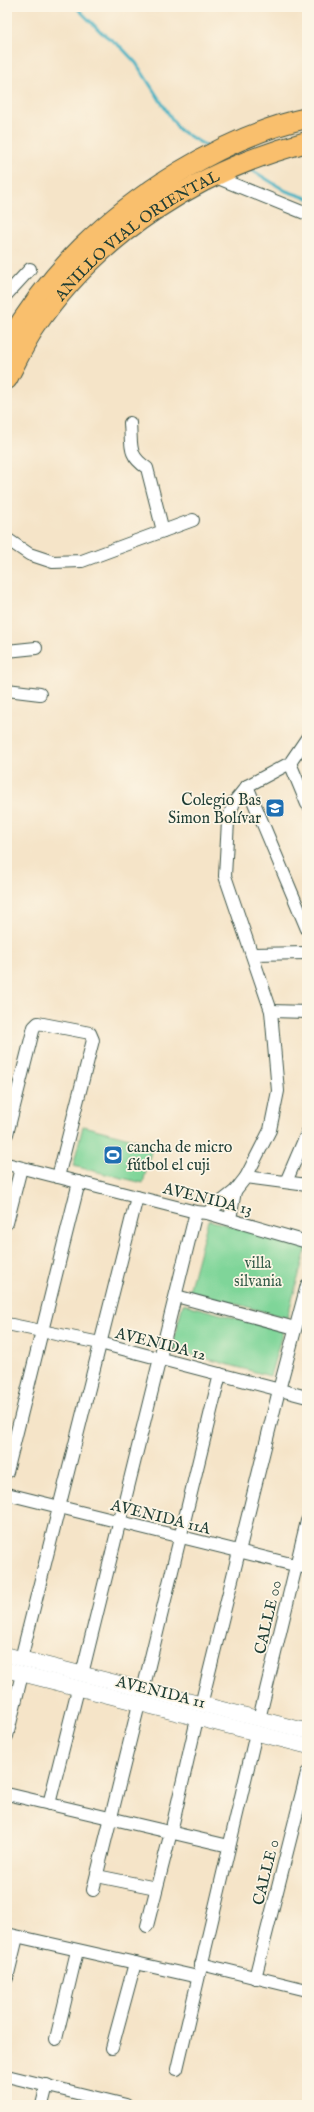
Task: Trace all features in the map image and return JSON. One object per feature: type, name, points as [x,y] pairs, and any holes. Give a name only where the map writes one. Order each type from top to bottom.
[{"type":"highway","name":"ANILLO VIAL ORIENTAL","points":[[7,345],[24,315],[54,276],[90,239],[120,212],[148,191],[198,161],[239,139],[267,129],[307,118]]},
{"type":"highway","name":"ANILLO VIAL ORIENTAL","points":[[7,379],[35,328],[88,265],[123,232],[167,202],[213,176],[272,152],[307,142]]},
{"type":"street","points":[[213,176],[307,214]]},
{"type":"street","points":[[7,294],[30,269]]},
{"type":"street","points":[[130,423],[132,455],[139,463],[147,468],[163,531]]},
{"type":"street","points":[[7,539],[29,554],[53,562],[82,561],[193,520]]},
{"type":"street","points":[[7,651],[36,648]]},
{"type":"street","points":[[7,690],[40,694]]},
{"type":"street","points":[[82,1674],[121,1523],[176,1296],[201,1212],[235,1191],[246,1177],[270,1130],[278,1091],[271,1011],[253,954],[225,876],[228,821],[234,802],[247,786],[290,763],[307,738]]},
{"type":"street","points":[[290,763],[307,804]]},
{"type":"street","points":[[247,786],[307,929]]},
{"type":"street","points":[[253,954],[307,953]]},
{"type":"street","points":[[271,1011],[307,1012]]},
{"type":"street","points":[[7,1134],[34,1027],[38,1023],[90,1034],[93,1040],[58,1177]]},
{"type":"street","points":[[286,1182],[307,1133]]},
{"type":"street","name":"AVENIDA 13","points":[[7,1164],[230,1219],[307,1242]]},
{"type":"street","points":[[7,1223],[21,1168]]},
{"type":"street","points":[[246,1177],[307,1185]]},
{"type":"street","points":[[7,1472],[79,1182]]},
{"type":"street","points":[[230,1219],[235,1191]]},
{"type":"street","points":[[14,1657],[59,1506],[137,1197]]},
{"type":"street","points":[[146,1926],[171,1832],[199,1712],[240,1552],[279,1390],[307,1285]]},
{"type":"street","points":[[176,1296],[295,1328]]},
{"type":"street","name":"AVENIDA 12","points":[[7,1324],[100,1343],[307,1397]]},
{"type":"street","points":[[93,1890],[112,1818],[179,1537],[220,1374]]},
{"type":"street","name":"AVENIDA 11A","points":[[7,1494],[301,1567]]},
{"type":"street","name":"CALLE 00","points":[[177,2069],[257,1726],[301,1567],[307,1521]]},
{"type":"street","name":"AVENIDA 11","points":[[14,1657],[82,1674],[141,1697]]},
{"type":"street","name":"AVENIDA 11","points":[[7,1670],[78,1688],[141,1697],[257,1726],[307,1731]]},
{"type":"street","points":[[7,1736],[22,1674]]},
{"type":"street","points":[[49,1804],[78,1688]]},
{"type":"street","name":"AVENIDA 11","points":[[257,1726],[307,1746]]},
{"type":"street","name":"CALLE 0","points":[[255,1978],[307,1773]]},
{"type":"street","points":[[7,1794],[229,1846]]},
{"type":"street","points":[[97,1876],[156,1888]]},
{"type":"street","points":[[7,1978],[12,1935],[77,1951],[198,1977]]},
{"type":"street","points":[[56,2039],[77,1951]]},
{"type":"street","points":[[112,2048],[136,1963]]},
{"type":"street","points":[[201,1964],[307,1990]]},
{"type":"street","points":[[7,2076],[47,2085],[102,2102],[126,2105]]},
{"type":"street","points":[[42,2105],[47,2085]]},
{"type":"green space","name":"cancha de micro fútbol el cuji","points":[[83,1126],[153,1144],[143,1183],[73,1166]]},
{"type":"green space","name":"villa silvania","points":[[208,1220],[307,1246],[287,1318],[189,1291]]},
{"type":"green space","points":[[183,1304],[283,1331],[270,1376],[171,1349]]},
{"type":"waterway","points":[[76,7],[101,32],[122,48],[136,63],[179,130],[208,147]]},
{"type":"waterway","points":[[250,169],[286,191],[307,198]]},
{"type":"place","name":"Colegio Bas Simon Bolívar","points":[[275,808]]},
{"type":"place","name":"cancha de micro fútbol el cuji","points":[[113,1155]]}]
